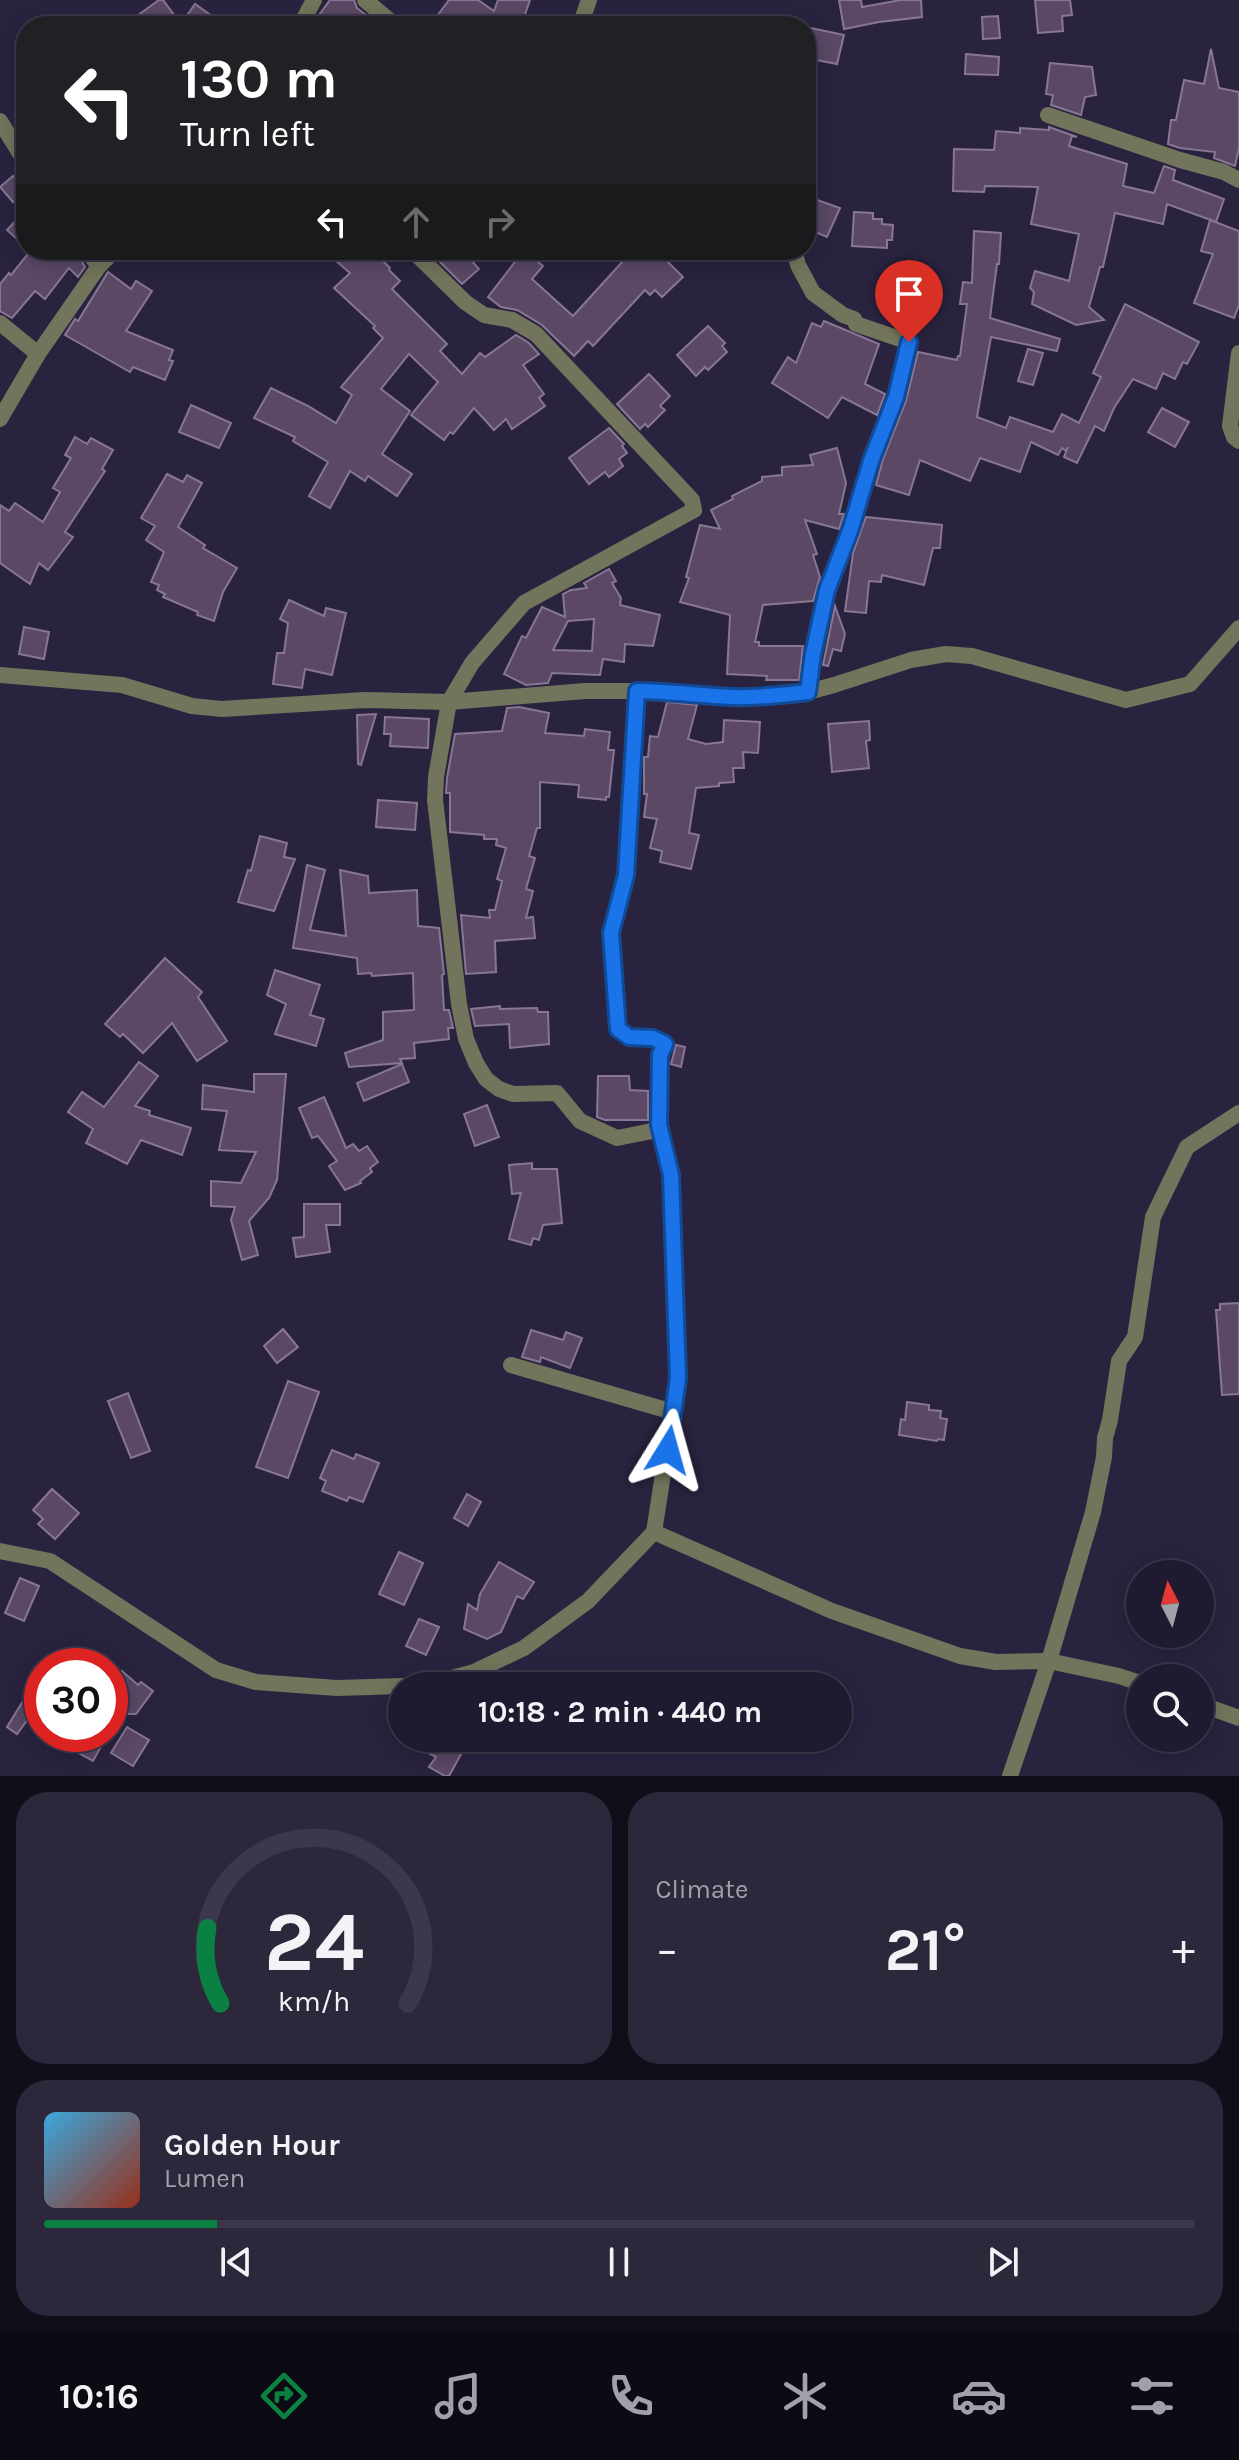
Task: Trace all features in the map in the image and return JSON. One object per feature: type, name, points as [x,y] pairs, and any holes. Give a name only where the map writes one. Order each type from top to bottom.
[{"type":"street","points":[[365,0],[384,16]]},
{"type":"street","points":[[1048,115],[1224,172],[1239,180]]},
{"type":"street","points":[[0,121],[16,147]]},
{"type":"street","points":[[94,260],[99,266]]},
{"type":"street","points":[[0,419],[38,354],[105,260]]},
{"type":"street","points":[[422,260],[465,302],[484,315],[512,320],[536,334],[692,500],[694,510],[524,603],[472,663],[449,702],[436,777],[435,800],[459,1004],[466,1039],[486,1079],[499,1089],[513,1094],[557,1093],[580,1121],[617,1138],[652,1131],[659,1125]]},
{"type":"street","points":[[797,260],[813,293],[843,315],[854,319],[856,324],[909,342],[896,397],[827,590],[808,692]]},
{"type":"street","points":[[0,323],[38,354]]},
{"type":"street","points":[[1239,353],[1230,426],[1239,441]]},
{"type":"street","points":[[0,675],[122,685],[192,706],[222,709],[365,700],[449,702],[585,691],[664,691],[768,697],[808,692],[911,660],[946,654],[972,656],[1126,700],[1190,684],[1239,628]]},
{"type":"street","points":[[474,1672],[524,1648],[588,1601],[654,1532],[678,1378],[671,1175],[659,1125],[660,1055],[665,1044],[653,1038],[629,1037],[618,1029],[611,953],[611,933],[626,875],[637,691]]},
{"type":"street","points":[[1010,1776],[1049,1661],[1093,1512],[1119,1361],[1135,1337],[1153,1217],[1187,1147],[1239,1113]]},
{"type":"street","points":[[511,1365],[673,1412]]},
{"type":"street","points":[[654,1532],[832,1611],[960,1656],[996,1662],[1049,1661],[1126,1678]]},
{"type":"street","points":[[0,1551],[50,1561],[216,1670],[256,1682],[337,1688],[388,1686]]},
{"type":"street","points":[[1214,1709],[1239,1718]]},
{"type":"building","points":[[163,0],[175,16],[137,16]]},
{"type":"building","points":[[330,0],[354,0],[357,8],[367,16],[320,16]]},
{"type":"building","points":[[449,0],[478,0],[494,11],[498,0],[530,0],[524,16],[437,16]]},
{"type":"building","points":[[839,0],[861,0],[862,7],[921,0],[922,17],[844,29]]},
{"type":"building","points":[[1035,0],[1070,0],[1072,15],[1062,16],[1063,31],[1038,33]]},
{"type":"building","points":[[195,4],[212,16],[187,16]]},
{"type":"building","points":[[998,16],[1000,38],[983,39],[982,17]]},
{"type":"building","points":[[816,29],[844,35],[837,64],[816,60]]},
{"type":"building","points":[[1211,49],[1219,88],[1239,92],[1239,148],[1235,166],[1214,158],[1215,152],[1168,144],[1171,120],[1176,120],[1184,80],[1204,84]]},
{"type":"building","points":[[966,54],[999,57],[998,75],[965,74]]},
{"type":"building","points":[[1050,63],[1092,67],[1096,95],[1085,97],[1081,115],[1051,105],[1053,95],[1046,94]]},
{"type":"building","points":[[1049,127],[1077,137],[1072,136],[1069,146],[1127,164],[1123,186],[1154,193],[1164,166],[1175,170],[1173,180],[1224,199],[1216,222],[1167,204],[1163,224],[1115,213],[1103,267],[1100,267],[1089,307],[1104,320],[1076,325],[1032,304],[1034,292],[1030,288],[1035,271],[1069,281],[1079,234],[1031,224],[1038,187],[985,186],[984,192],[953,191],[954,149],[994,150],[996,131],[1020,133],[1020,128],[1049,130]]},
{"type":"building","points":[[13,176],[16,179],[16,199],[13,202],[0,187]]},
{"type":"building","points":[[816,200],[840,208],[827,237],[816,232]]},
{"type":"building","points":[[854,212],[873,213],[873,219],[882,219],[882,224],[893,225],[892,240],[887,240],[887,248],[852,246]]},
{"type":"building","points":[[1210,220],[1239,231],[1239,305],[1234,318],[1194,303],[1213,254],[1201,251]]},
{"type":"building","points":[[16,221],[16,238],[7,230]]},
{"type":"building","points":[[974,231],[1001,233],[990,318],[1060,339],[1057,351],[991,337],[977,417],[1006,428],[1010,417],[1053,432],[1062,414],[1079,423],[1101,377],[1093,373],[1125,304],[1199,342],[1187,364],[1183,362],[1175,379],[1163,373],[1156,389],[1133,379],[1114,408],[1104,431],[1095,426],[1077,463],[1064,457],[1068,447],[1066,451],[1062,448],[1058,455],[1031,442],[1020,472],[980,458],[970,481],[920,460],[909,495],[876,485],[906,401],[918,352],[957,360],[960,356],[967,304],[960,304],[963,282],[972,283]]},
{"type":"building","points":[[23,260],[81,260],[85,267],[78,277],[69,268],[45,299],[35,291],[12,318],[0,311],[0,284],[9,273],[11,275]]},
{"type":"building","points":[[335,260],[382,260],[400,281],[392,289],[447,344],[440,351],[462,374],[480,353],[485,357],[516,335],[529,343],[539,354],[523,365],[544,394],[539,398],[545,406],[512,429],[506,419],[494,430],[474,408],[453,434],[450,432],[444,440],[411,415],[438,382],[409,354],[381,389],[410,411],[382,454],[412,474],[397,496],[368,476],[365,481],[350,471],[330,508],[309,496],[328,462],[293,441],[295,437],[254,418],[271,388],[336,423],[352,395],[341,387],[383,338],[373,328],[375,326],[334,288],[350,273]]},
{"type":"building","points":[[438,260],[471,260],[479,269],[462,284]]},
{"type":"building","points":[[516,260],[536,260],[543,266],[532,279],[573,316],[624,260],[666,260],[683,277],[662,297],[655,290],[650,295],[645,290],[593,346],[588,341],[574,356],[542,325],[517,310],[501,307],[488,297]]},
{"type":"building","points":[[108,272],[131,289],[136,281],[152,291],[126,331],[173,350],[169,360],[173,361],[165,380],[133,367],[130,372],[65,335],[75,319],[78,321]]},
{"type":"building","points":[[824,321],[879,344],[865,384],[885,394],[877,415],[842,397],[828,418],[772,383],[788,357],[796,363],[812,323],[821,327]]},
{"type":"building","points":[[708,326],[725,343],[722,346],[727,352],[708,370],[705,367],[696,376],[677,355]]},
{"type":"building","points":[[1028,349],[1043,353],[1033,385],[1018,381]]},
{"type":"building","points":[[649,374],[670,396],[660,406],[665,410],[648,427],[645,424],[640,429],[617,404]]},
{"type":"building","points":[[191,405],[231,423],[219,448],[179,432]]},
{"type":"building","points":[[1162,408],[1189,422],[1175,447],[1148,432]]},
{"type":"building","points":[[609,428],[624,444],[622,446],[627,453],[619,459],[623,466],[609,477],[605,472],[589,484],[569,458]]},
{"type":"building","points":[[75,437],[87,444],[91,438],[113,450],[102,469],[105,471],[65,532],[73,537],[48,570],[39,563],[30,584],[0,563],[0,505],[9,511],[15,503],[43,522],[60,492],[53,488],[71,458],[65,455]]},
{"type":"building","points":[[837,448],[846,483],[839,514],[844,514],[839,529],[805,520],[817,554],[813,555],[820,577],[813,601],[763,605],[755,642],[759,642],[759,646],[803,646],[799,680],[766,680],[767,676],[727,674],[730,615],[680,602],[689,578],[686,577],[700,525],[720,529],[711,510],[762,481],[762,477],[782,475],[782,467],[813,465],[810,455]]},
{"type":"building","points":[[167,474],[183,482],[187,475],[202,483],[178,527],[205,545],[203,548],[237,568],[223,592],[214,621],[163,597],[165,594],[157,590],[159,585],[151,582],[164,552],[146,540],[155,526],[141,518]]},
{"type":"building","points":[[866,517],[942,525],[940,548],[933,548],[924,585],[882,575],[881,582],[869,581],[866,613],[845,611],[853,553]]},
{"type":"building","points":[[609,569],[616,581],[612,583],[621,598],[620,605],[660,615],[653,646],[625,644],[624,662],[603,659],[600,675],[552,673],[548,683],[526,685],[504,674],[522,636],[526,638],[542,607],[565,617],[563,594],[587,588],[584,583]],"holes":[[[594,619],[592,651],[553,650],[568,621]]]},
{"type":"building","points":[[289,600],[324,616],[326,608],[346,613],[332,675],[305,669],[302,688],[273,684],[277,653],[284,653],[288,623],[280,619]]},
{"type":"building","points":[[835,606],[845,634],[841,651],[833,649],[828,666],[823,665]]},
{"type":"building","points":[[24,627],[49,632],[44,659],[19,654]]},
{"type":"building","points":[[667,702],[697,705],[688,739],[706,744],[723,742],[724,720],[760,722],[758,753],[743,752],[744,768],[733,768],[734,782],[696,788],[689,833],[699,835],[691,869],[660,862],[662,851],[650,848],[657,819],[644,817],[647,794],[644,794],[644,757],[648,757],[650,736],[658,737]]},
{"type":"building","points":[[519,707],[549,713],[545,733],[584,736],[585,729],[610,732],[608,750],[614,750],[609,797],[606,800],[578,797],[579,785],[540,782],[540,828],[537,828],[529,856],[535,858],[526,889],[533,891],[526,918],[533,917],[535,938],[495,941],[496,972],[466,974],[461,915],[490,918],[489,910],[495,910],[502,881],[497,879],[506,848],[496,845],[497,839],[484,839],[484,835],[450,832],[450,793],[446,793],[455,734],[502,731],[507,708]]},
{"type":"building","points":[[376,714],[361,765],[358,764],[357,715]]},
{"type":"building","points":[[385,717],[429,719],[428,748],[390,746],[391,734],[384,734]]},
{"type":"building","points":[[869,721],[870,740],[866,741],[869,768],[832,772],[828,724]]},
{"type":"building","points":[[378,800],[417,803],[415,830],[376,827]]},
{"type":"building","points":[[260,836],[287,843],[284,857],[295,859],[274,911],[238,902],[248,870],[251,871]]},
{"type":"building","points":[[307,865],[325,870],[310,930],[346,936],[340,870],[368,876],[369,893],[417,890],[418,926],[439,928],[444,1010],[449,1010],[453,1028],[448,1028],[449,1039],[414,1043],[415,1058],[400,1059],[402,1063],[349,1067],[345,1053],[383,1040],[383,1012],[414,1010],[413,973],[358,974],[357,958],[293,948]]},
{"type":"building","points":[[165,958],[202,992],[198,997],[227,1041],[197,1061],[172,1023],[143,1053],[123,1034],[120,1037],[105,1024]]},
{"type":"building","points":[[275,970],[320,985],[310,1015],[324,1019],[316,1046],[275,1034],[286,1004],[267,995]]},
{"type":"building","points":[[500,1006],[500,1009],[537,1008],[538,1012],[548,1012],[549,1044],[510,1048],[509,1024],[475,1026],[471,1009]]},
{"type":"building","points":[[676,1045],[685,1047],[681,1067],[671,1064]]},
{"type":"building","points":[[139,1062],[158,1076],[135,1106],[150,1111],[149,1115],[191,1128],[182,1155],[141,1140],[127,1164],[86,1143],[93,1129],[68,1112],[82,1092],[104,1107]]},
{"type":"building","points":[[402,1064],[409,1082],[364,1101],[357,1083]]},
{"type":"building","points":[[254,1074],[286,1074],[277,1180],[269,1198],[249,1221],[258,1255],[242,1260],[231,1220],[235,1207],[211,1206],[211,1181],[241,1183],[256,1152],[219,1150],[227,1111],[202,1109],[203,1085],[254,1092]]},
{"type":"building","points":[[598,1076],[629,1076],[630,1090],[648,1091],[648,1120],[605,1120],[597,1117]]},
{"type":"building","points":[[324,1097],[346,1148],[353,1144],[359,1151],[367,1146],[378,1162],[370,1168],[372,1172],[361,1183],[345,1190],[329,1166],[337,1161],[318,1136],[312,1138],[299,1108]]},
{"type":"building","points":[[487,1105],[499,1137],[475,1146],[464,1114]]},
{"type":"building","points":[[532,1163],[532,1169],[557,1169],[562,1223],[543,1225],[539,1240],[533,1238],[531,1245],[509,1239],[521,1193],[512,1194],[509,1165]]},
{"type":"building","points":[[304,1204],[340,1204],[340,1225],[326,1225],[330,1252],[296,1257],[293,1238],[304,1237]]},
{"type":"building","points":[[1239,1303],[1239,1394],[1222,1395],[1216,1310],[1220,1310],[1220,1304]]},
{"type":"building","points":[[283,1329],[298,1347],[277,1363],[264,1346]]},
{"type":"building","points":[[531,1330],[563,1340],[566,1332],[582,1338],[570,1368],[541,1357],[540,1362],[522,1357]]},
{"type":"building","points":[[288,1381],[319,1392],[288,1478],[256,1467]]},
{"type":"building","points":[[128,1393],[150,1451],[131,1458],[108,1401]]},
{"type":"building","points":[[907,1402],[929,1405],[929,1410],[941,1411],[940,1418],[947,1419],[944,1440],[899,1435]]},
{"type":"building","points":[[332,1450],[354,1459],[356,1454],[379,1463],[363,1502],[349,1497],[347,1501],[322,1491],[326,1481],[320,1478]]},
{"type":"building","points":[[52,1489],[79,1513],[55,1539],[38,1524],[43,1519],[33,1510]]},
{"type":"building","points":[[467,1494],[481,1502],[468,1526],[454,1518]]},
{"type":"building","points":[[399,1552],[423,1563],[404,1605],[379,1594]]},
{"type":"building","points":[[499,1562],[534,1582],[523,1599],[517,1596],[501,1632],[487,1639],[464,1629],[468,1604],[477,1610],[480,1594]]},
{"type":"building","points":[[20,1578],[39,1586],[24,1621],[5,1613]]},
{"type":"building","points":[[419,1619],[439,1627],[426,1655],[406,1646]]},
{"type":"building","points":[[128,1676],[138,1685],[141,1682],[153,1691],[136,1714],[129,1714]]},
{"type":"building","points":[[24,1699],[24,1724],[17,1734],[7,1727]]},
{"type":"building","points":[[128,1728],[149,1740],[133,1766],[111,1753],[128,1752]]},
{"type":"building","points":[[77,1752],[98,1752],[93,1761]]},
{"type":"building","points":[[427,1752],[462,1752],[449,1776],[429,1767],[436,1757]]},
{"type":"route","points":[[668,1450],[678,1378],[671,1175],[659,1125],[660,1055],[665,1044],[653,1038],[629,1037],[618,1029],[611,953],[614,916],[626,875],[637,691],[731,697],[808,692],[827,590],[896,397],[909,342]]}]
